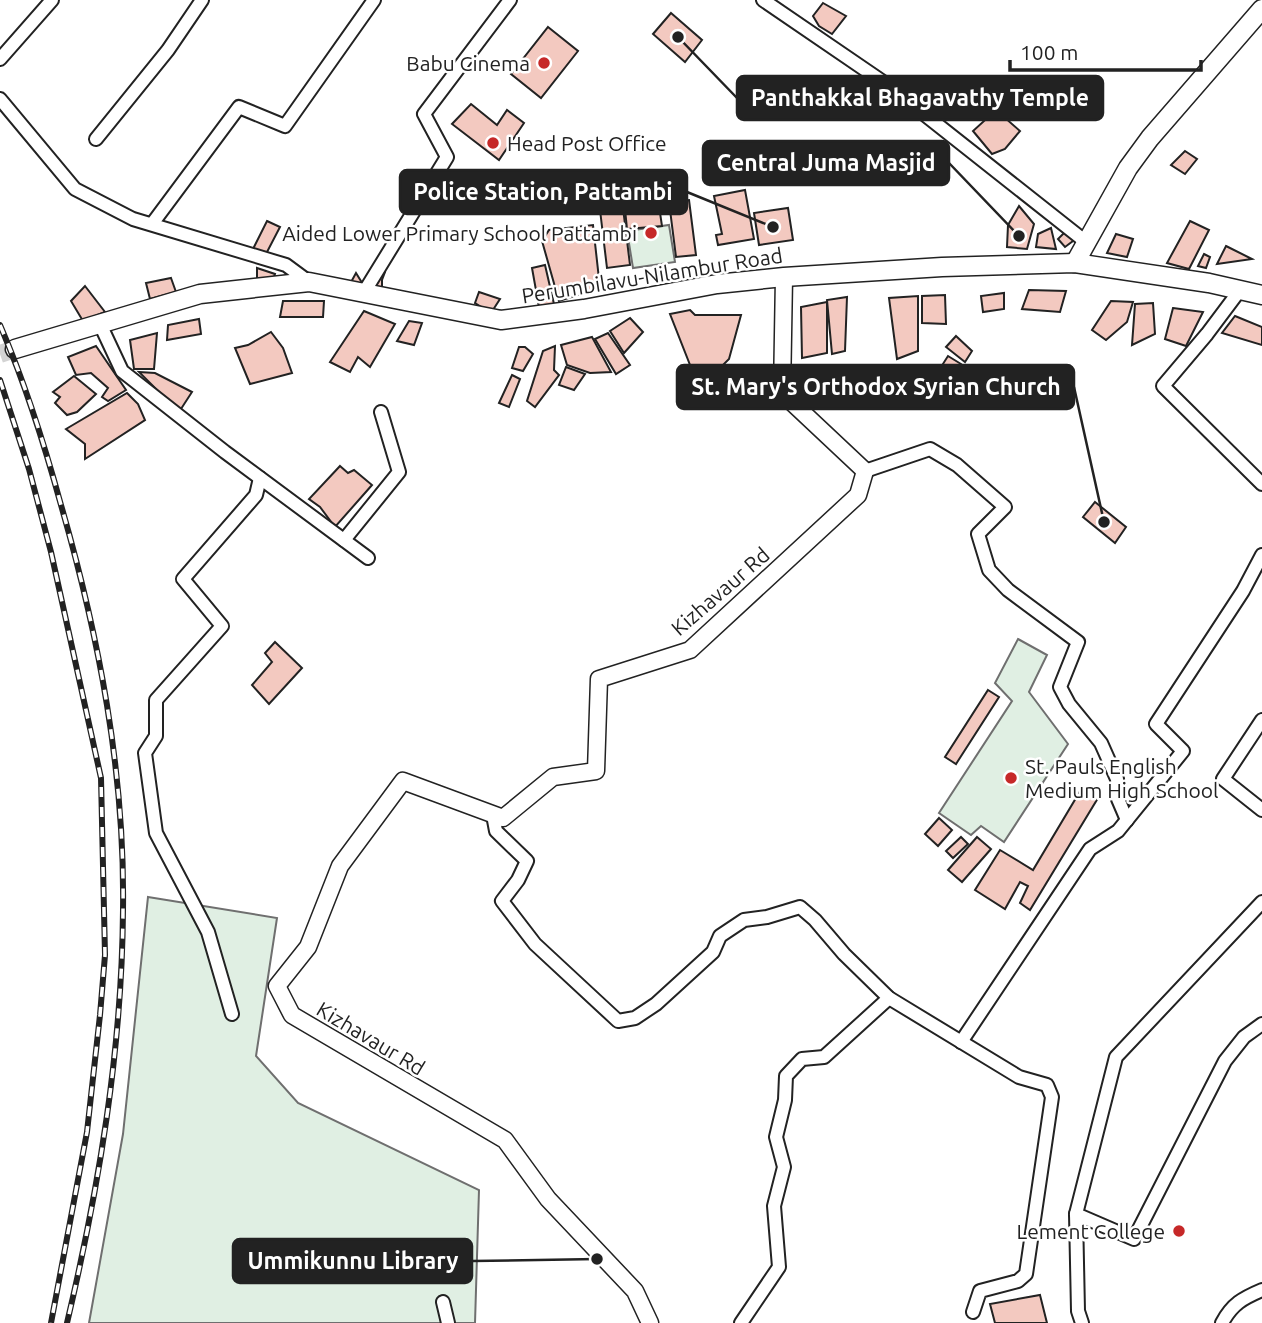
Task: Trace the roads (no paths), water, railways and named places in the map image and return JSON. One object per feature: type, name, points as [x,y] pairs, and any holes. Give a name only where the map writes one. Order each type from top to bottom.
[{"type":"main road","points":[[1075,263],[1128,167],[1262,9]]},
{"type":"main road","name":"Perumbilavu-Nilambur Road","points":[[15,349],[200,293],[309,282],[363,295],[501,320],[584,309],[717,284],[783,276],[942,267],[1075,263],[1209,283],[1262,295]]},
{"type":"street","points":[[0,58],[52,0]]},
{"type":"street","points":[[96,139],[168,50],[202,0]]},
{"type":"street","points":[[152,224],[240,107],[285,126],[374,0]]},
{"type":"street","points":[[363,295],[447,157],[424,114],[510,0]]},
{"type":"street","points":[[763,0],[886,84],[1086,242]]},
{"type":"street","points":[[0,99],[75,189],[133,219],[286,265],[309,282]]},
{"type":"street","points":[[783,276],[782,393],[865,471],[930,449],[957,465],[1005,507],[978,534],[989,570],[1008,590],[1078,642],[1060,687],[1069,704],[1101,743],[1117,779],[1118,799],[1127,820]]},
{"type":"street","points":[[1240,290],[1163,386],[1262,484]]},
{"type":"street","points":[[100,324],[122,372],[368,558]]},
{"type":"street","points":[[344,540],[399,472],[382,412]]},
{"type":"street","name":"Kizhavaur Rd","points":[[650,1323],[635,1292],[548,1199],[505,1140],[292,1015],[277,986],[307,947],[340,866],[403,781],[503,818],[553,777],[596,771],[598,679],[690,650],[858,495],[865,471]]},
{"type":"street","points":[[232,1014],[208,932],[156,833],[145,752],[156,736],[156,700],[222,626],[183,579],[256,495],[260,478]]},
{"type":"street","points":[[961,1042],[1090,849],[1118,831],[1183,751],[1156,724],[1243,591],[1262,555]]},
{"type":"street","points":[[1262,720],[1223,779],[1262,810]]},
{"type":"street","points":[[493,815],[496,831],[527,861],[518,880],[502,901],[535,944],[618,1021],[635,1018],[656,1004],[713,952],[720,936],[744,920],[767,917],[800,907],[815,919],[844,954],[889,998],[1019,1077],[1047,1085],[1052,1097],[1026,1274],[1018,1281],[980,1291],[973,1312]]},
{"type":"street","points":[[1082,1323],[1077,1311],[1076,1214],[1116,1057],[1262,902]]},
{"type":"street","points":[[741,1323],[779,1267],[774,1206],[784,1167],[776,1137],[785,1100],[786,1076],[802,1059],[824,1057],[889,998]]},
{"type":"street","points":[[1076,1214],[1134,1239],[1224,1061],[1244,1037],[1262,1024]]},
{"type":"street","points":[[1222,1323],[1228,1310],[1241,1298],[1262,1290]]},
{"type":"street","points":[[443,1303],[448,1323]]},
{"type":"tunnel","points":[[0,354],[15,349]]},
{"type":"railway","points":[[0,325],[34,414],[75,555],[107,705],[119,807],[122,962],[113,1066],[99,1169],[67,1323]]},
{"type":"railway","points":[[0,380],[29,469],[51,552],[101,778],[105,955],[100,1015],[87,1132],[51,1323]]},
{"type":"place","name":"Panthakkal Bhagavathy Temple","points":[[678,37]]},
{"type":"place","name":"Babu Cinema","points":[[544,63]]},
{"type":"place","name":"Head Post Office","points":[[493,143]]},
{"type":"place","name":"Police Station, Pattambi","points":[[773,227]]},
{"type":"place","name":"Aided Lower Primary School Pattambi","points":[[651,233]]},
{"type":"place","name":"Central Juma Masjid","points":[[1019,236]]},
{"type":"place","name":"St. Mary's Orthodox Syrian Church","points":[[1104,522]]},
{"type":"place","name":"St. Pauls English Medium High School","points":[[1011,778]]},
{"type":"place","name":"Lement College","points":[[1179,1231]]},
{"type":"place","name":"Ummikunnu Library","points":[[597,1259]]}]
